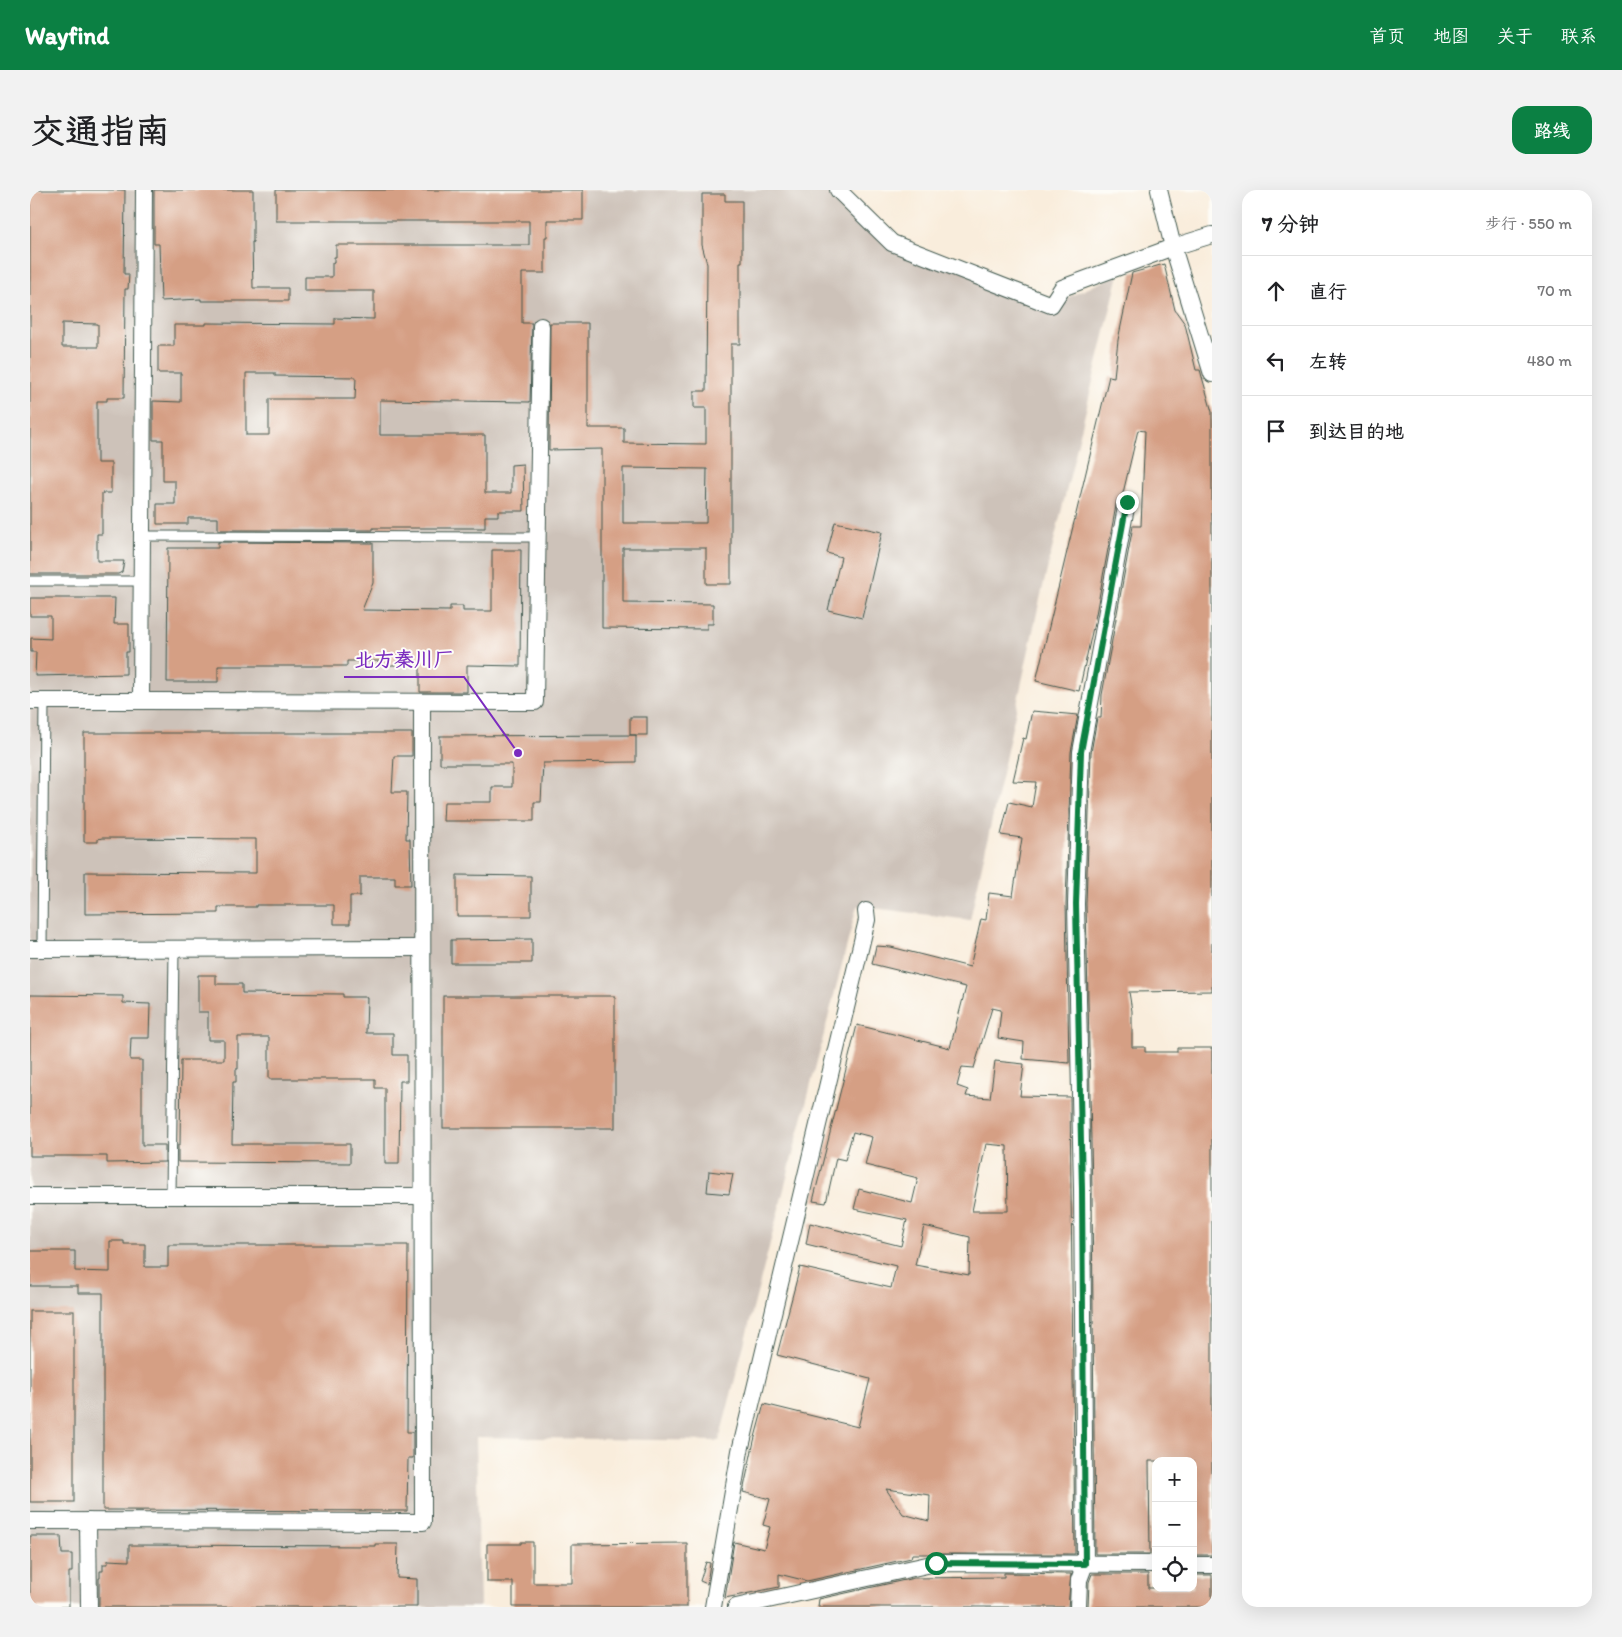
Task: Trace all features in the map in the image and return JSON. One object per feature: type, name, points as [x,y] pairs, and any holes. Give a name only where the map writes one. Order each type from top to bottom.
[{"type":"street","points":[[141,702],[144,190]]},
{"type":"street","points":[[838,190],[892,243],[1051,305],[1062,288],[1212,234]]},
{"type":"street","points":[[1159,190],[1173,247],[1212,374]]},
{"type":"street","points":[[37,701],[535,702],[541,326]]},
{"type":"street","points":[[1078,1607],[1079,1580],[1085,1564],[1082,1189],[1076,904],[1081,752],[1127,502]]},
{"type":"street","points":[[30,1521],[423,1522],[421,1196],[422,702]]},
{"type":"street","points":[[713,1607],[740,1452],[865,930],[866,911]]},
{"type":"street","points":[[36,949],[422,948]]},
{"type":"street","points":[[30,1196],[421,1196]]},
{"type":"street","points":[[88,1521],[89,1607]]},
{"type":"street","points":[[736,1607],[936,1563],[1152,1564]]},
{"type":"street","points":[[1197,1564],[1212,1565]]},
{"type":"lane","points":[[142,536],[538,537]]},
{"type":"lane","points":[[30,580],[142,581]]},
{"type":"lane","points":[[36,949],[37,701]]},
{"type":"lane","points":[[171,1196],[174,948]]},
{"type":"shaded area","points":[[30,190],[837,190],[892,243],[1051,305],[1119,274],[1040,599],[970,920],[857,906],[719,1441],[476,1437],[480,1607],[30,1607]]},
{"type":"building","points":[[30,190],[125,190],[124,274],[129,274],[128,289],[125,289],[124,398],[107,398],[107,401],[97,401],[97,463],[111,463],[111,493],[102,493],[102,534],[97,534],[97,561],[124,561],[122,572],[118,574],[30,574]],"holes":[[[62,323],[98,324],[98,347],[62,347]]]},
{"type":"building","points":[[154,190],[253,190],[253,288],[288,288],[288,301],[201,301],[201,299],[161,301],[159,244],[154,244]]},
{"type":"building","points":[[276,190],[583,190],[583,220],[547,220],[545,273],[522,273],[522,323],[532,323],[530,402],[380,400],[380,435],[485,435],[485,493],[511,493],[511,465],[523,464],[524,511],[498,511],[498,516],[485,516],[485,528],[218,530],[218,518],[188,518],[188,524],[157,524],[157,504],[175,504],[175,481],[163,481],[163,440],[153,440],[153,401],[181,402],[181,373],[158,373],[158,346],[174,346],[174,325],[206,325],[206,323],[335,324],[335,318],[374,319],[374,291],[305,291],[305,277],[332,277],[332,263],[334,263],[334,257],[336,257],[336,245],[529,245],[529,221],[276,221]],"holes":[[[246,373],[275,373],[275,376],[356,377],[355,399],[269,399],[269,435],[246,435]]]},
{"type":"building","points":[[702,194],[725,194],[725,201],[742,201],[740,344],[731,344],[731,584],[706,584],[706,548],[623,548],[623,603],[713,604],[713,624],[707,624],[707,629],[602,628],[602,449],[549,450],[550,323],[588,323],[588,428],[624,428],[624,443],[706,444],[706,408],[694,408],[694,391],[706,391],[707,264],[702,245]],"holes":[[[623,468],[707,469],[706,523],[623,523]]]},
{"type":"building","points":[[1164,264],[1175,310],[1185,324],[1196,370],[1200,370],[1212,412],[1212,991],[1129,992],[1132,1011],[1132,1047],[1145,1047],[1145,1052],[1177,1052],[1177,1048],[1212,1048],[1212,1555],[1197,1555],[1197,1457],[1152,1457],[1152,1461],[1149,1461],[1150,1554],[1095,1554],[1092,1189],[1086,904],[1091,753],[1097,718],[1101,718],[1102,695],[1133,526],[1141,526],[1145,431],[1138,430],[1123,493],[1117,500],[1096,614],[1079,691],[1036,681],[1109,376],[1114,377],[1118,340],[1132,273]]},
{"type":"building","points":[[835,522],[882,532],[862,618],[828,610],[841,557],[827,553]]},
{"type":"building","points":[[218,542],[373,543],[373,583],[362,610],[450,611],[450,606],[463,606],[463,611],[492,611],[492,550],[521,550],[520,666],[467,665],[467,692],[420,692],[420,665],[379,665],[379,661],[347,661],[347,666],[218,666],[218,682],[167,682],[168,548],[218,548]]},
{"type":"building","points":[[30,598],[115,598],[114,624],[129,624],[129,652],[126,652],[126,674],[35,676],[36,652],[31,652],[31,638],[51,639],[51,616],[30,616]]},
{"type":"building","points":[[1032,711],[1078,715],[1071,752],[1066,904],[1069,1063],[1023,1059],[1024,1042],[998,1038],[1001,1010],[992,1008],[974,1068],[962,1067],[957,1086],[968,1090],[966,1096],[990,1098],[995,1061],[1024,1064],[1020,1096],[1070,1097],[1075,1554],[912,1554],[911,1558],[807,1581],[779,1574],[779,1587],[725,1598],[734,1542],[764,1549],[770,1527],[763,1525],[770,1499],[743,1492],[764,1404],[858,1427],[870,1379],[777,1355],[800,1267],[891,1288],[896,1266],[806,1244],[810,1223],[901,1246],[907,1220],[854,1209],[859,1189],[912,1203],[918,1178],[865,1165],[872,1137],[853,1132],[845,1160],[836,1158],[826,1203],[813,1201],[857,1025],[950,1048],[966,987],[872,964],[876,946],[891,947],[970,967],[981,919],[986,920],[989,893],[1013,896],[1022,838],[1001,835],[1009,802],[1032,807],[1036,782],[1013,781],[1023,738],[1026,739]],"holes":[[[986,1144],[1007,1146],[1008,1211],[972,1211]],[[924,1226],[970,1237],[969,1275],[915,1265]],[[886,1489],[930,1495],[929,1521],[903,1514]]]},
{"type":"building","points":[[630,717],[647,717],[647,735],[630,735]]},
{"type":"building","points":[[84,733],[412,733],[412,756],[394,756],[392,792],[407,792],[406,839],[410,839],[411,885],[395,885],[395,877],[360,877],[360,896],[350,896],[350,924],[334,924],[334,905],[218,907],[218,913],[85,914],[85,872],[256,873],[256,839],[102,838],[98,839],[98,842],[84,842]]},
{"type":"building","points":[[636,735],[636,762],[543,763],[541,802],[534,802],[534,821],[443,821],[444,802],[492,802],[492,787],[512,787],[512,764],[440,764],[440,736]]},
{"type":"building","points":[[457,875],[531,876],[531,916],[457,916]]},
{"type":"building","points":[[532,939],[532,963],[451,963],[451,940]]},
{"type":"building","points":[[198,975],[216,975],[216,984],[242,984],[242,993],[343,994],[343,997],[367,997],[366,1033],[393,1033],[393,1055],[407,1055],[407,1081],[400,1081],[399,1164],[385,1164],[385,1088],[375,1088],[375,1079],[269,1079],[269,1037],[238,1037],[238,1069],[236,1069],[236,1082],[233,1082],[232,1144],[350,1144],[350,1163],[178,1162],[181,1060],[224,1060],[224,1040],[208,1040],[208,1012],[198,1012]]},
{"type":"building","points":[[30,995],[123,996],[123,1003],[150,1004],[149,1038],[131,1038],[130,1060],[142,1060],[142,1145],[165,1145],[165,1162],[107,1163],[107,1156],[30,1156]]},
{"type":"building","points":[[443,996],[615,996],[615,1128],[443,1128]]},
{"type":"building","points":[[709,1171],[733,1174],[729,1194],[707,1192]]},
{"type":"building","points":[[110,1241],[124,1241],[124,1244],[145,1244],[145,1267],[168,1267],[168,1245],[408,1245],[407,1432],[413,1432],[413,1458],[408,1458],[407,1511],[103,1510],[103,1293],[78,1293],[78,1286],[30,1286],[30,1251],[75,1251],[75,1271],[110,1272]]},
{"type":"building","points":[[30,1311],[74,1311],[74,1502],[30,1502]]},
{"type":"building","points":[[30,1536],[61,1536],[62,1554],[72,1554],[72,1572],[69,1572],[69,1607],[30,1607]]},
{"type":"building","points":[[521,1542],[533,1542],[533,1583],[572,1583],[572,1544],[687,1543],[687,1607],[513,1607],[513,1582],[487,1582],[487,1544],[521,1544]]},
{"type":"building","points":[[375,1544],[398,1544],[397,1578],[417,1579],[417,1607],[99,1607],[99,1578],[100,1571],[103,1571],[103,1564],[108,1564],[108,1560],[129,1561],[129,1545],[375,1546]]},
{"type":"building","points":[[706,1562],[710,1563],[707,1584],[700,1581]]},
{"type":"building","points":[[1004,1573],[1071,1574],[1068,1607],[818,1607],[819,1599],[914,1578],[1004,1577]]},
{"type":"building","points":[[1092,1574],[1148,1574],[1148,1588],[1152,1588],[1152,1592],[1197,1592],[1197,1575],[1212,1575],[1212,1607],[1088,1607],[1089,1582]]},
{"type":"place","name":"北方秦川厂","points":[[518,753]]},
{"type":"route","points":[[936,1563],[1085,1564],[1082,1189],[1076,904],[1081,752],[1127,502]]}]
